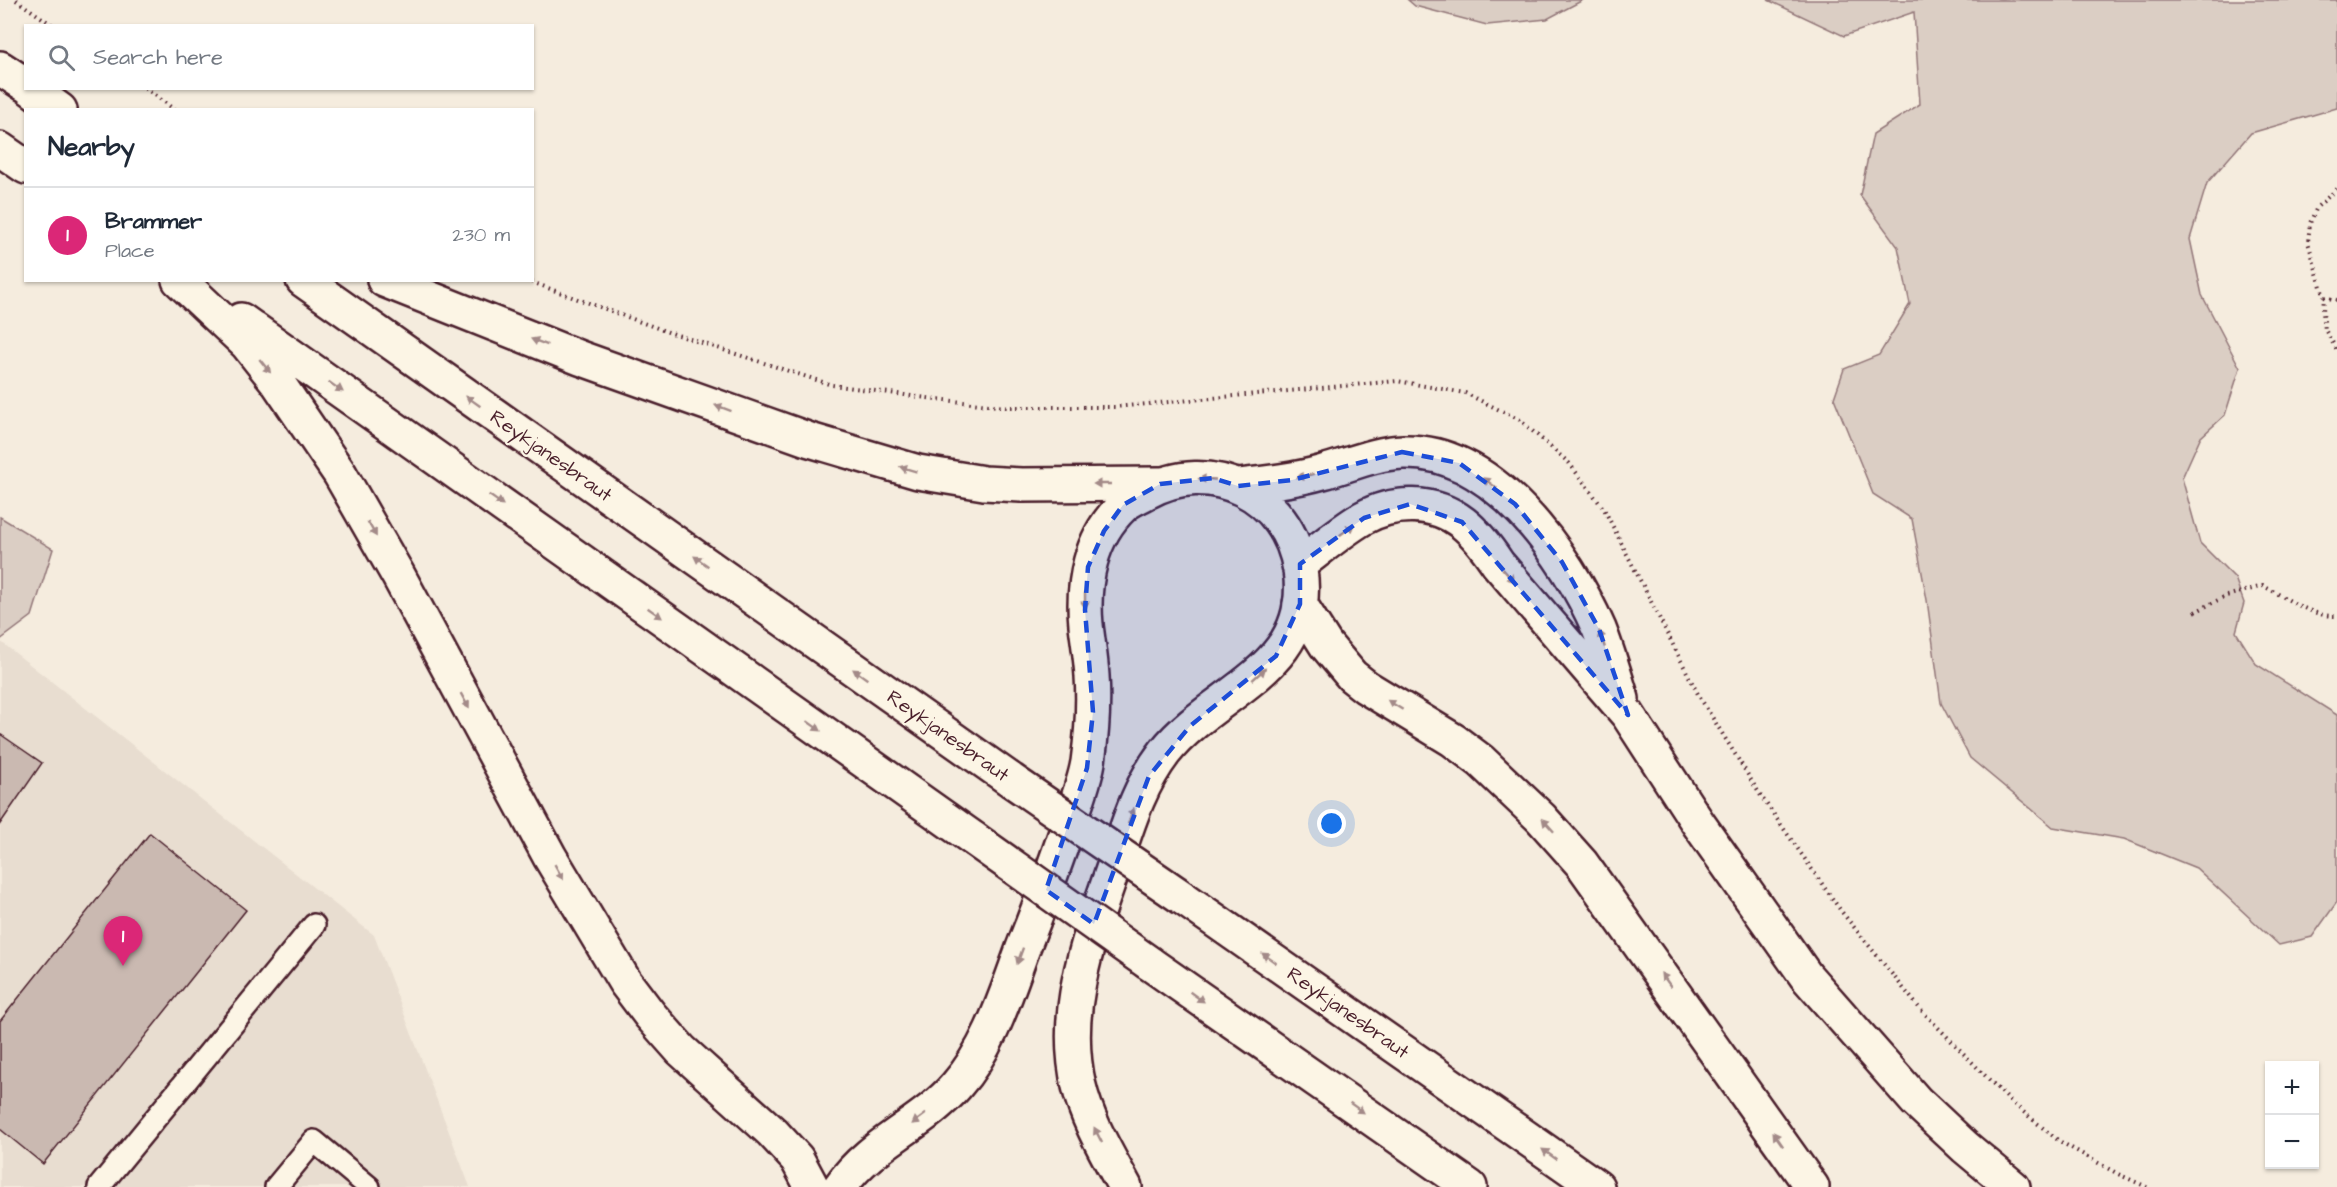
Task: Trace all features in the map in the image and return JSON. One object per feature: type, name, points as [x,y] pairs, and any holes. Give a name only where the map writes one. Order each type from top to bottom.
[{"type":"main road","points":[[0,68],[24,84]]},
{"type":"main road","points":[[39,94],[64,108]]},
{"type":"main road","points":[[0,149],[24,166]]},
{"type":"main road","points":[[181,282],[247,344],[278,383],[340,474],[398,574],[550,857],[624,982],[681,1050],[772,1132],[797,1159],[812,1187]]},
{"type":"main road","points":[[189,282],[1149,963],[1470,1187]]},
{"type":"main road","name":"Reykjanesbraut","points":[[306,282],[1011,780],[1597,1187]]},
{"type":"main road","points":[[389,282],[580,358],[810,440],[918,472],[984,483],[1021,485],[1160,484],[1184,479],[1213,478],[1238,486],[1256,497],[1277,517],[1287,532],[1300,564],[1302,591],[1300,604],[1288,638],[1262,672],[1190,726],[1167,751],[1149,776],[1136,803],[1092,931],[1077,984],[1072,1019],[1074,1059],[1079,1089],[1090,1120],[1125,1187]]},
{"type":"main road","points":[[1238,486],[1292,480],[1380,455],[1402,452],[1423,453],[1459,463],[1489,481],[1515,504],[1562,562],[1599,629],[1628,715]]},
{"type":"main road","points":[[840,1187],[854,1170],[880,1146],[946,1097],[970,1068],[986,1039],[1042,902],[1087,768],[1093,712],[1092,672],[1085,610],[1088,567],[1104,531],[1123,505],[1160,484]]},
{"type":"main road","points":[[1300,564],[1364,518],[1387,508],[1410,504],[1446,513],[1462,522],[1482,541],[1498,564],[1628,715],[1698,824],[1806,976],[1916,1101],[1965,1148],[2013,1187]]},
{"type":"main road","points":[[1300,604],[1326,645],[1352,676],[1453,740],[1481,761],[1541,818],[1582,864],[1812,1187]]},
{"type":"lane","points":[[99,1187],[314,925]]},
{"type":"lane","points":[[276,1187],[314,1141],[369,1187]]},
{"type":"path","points":[[16,0],[51,24]]},
{"type":"path","points":[[148,90],[172,108]]},
{"type":"path","points":[[2337,189],[2317,207],[2310,223],[2308,242],[2324,297],[2325,330],[2337,350]]},
{"type":"path","points":[[530,282],[668,332],[832,385],[908,396],[1006,407],[1115,407],[1397,381],[1465,393],[1520,420],[1569,463],[1604,509],[1699,696],[1761,796],[1841,911],[1921,1010],[2010,1101],[2059,1141],[2118,1174],[2147,1187]]},
{"type":"path","points":[[2324,297],[2337,300]]},
{"type":"path","points":[[2195,612],[2226,596],[2263,586],[2311,611],[2337,616]]},
{"type":"highlighted area","points":[[1402,452],[1459,463],[1515,504],[1562,562],[1599,629],[1628,715],[1462,522],[1410,504],[1364,518],[1300,564],[1300,604],[1276,656],[1190,726],[1149,776],[1094,924],[1046,890],[1087,768],[1093,712],[1085,610],[1088,567],[1104,531],[1123,505],[1160,484],[1213,478],[1238,486],[1292,480]]},
{"type":"shaded area","points":[[1408,0],[1583,0],[1547,19],[1487,25],[1415,6]]},
{"type":"shaded area","points":[[1768,0],[2337,0],[2337,108],[2251,133],[2207,183],[2190,239],[2202,295],[2240,368],[2225,415],[2200,438],[2182,478],[2200,543],[2235,578],[2244,603],[2236,632],[2256,664],[2337,715],[2337,902],[2312,937],[2279,945],[2196,868],[2124,839],[2053,827],[1970,758],[1941,703],[1927,600],[1912,519],[1873,494],[1834,398],[1844,369],[1879,355],[1910,304],[1898,247],[1860,195],[1873,134],[1920,104],[1914,12],[1844,36]]},
{"type":"shaded area","points":[[0,517],[53,549],[32,616],[0,640]]},
{"type":"shaded area","points":[[0,641],[374,935],[470,1187],[0,1187]]},
{"type":"building","points":[[0,734],[42,763],[0,824]]},
{"type":"building","points":[[150,833],[246,910],[43,1164],[0,1129],[0,1021]]},
{"type":"place","name":"Brammer","points":[[123,966]]}]
